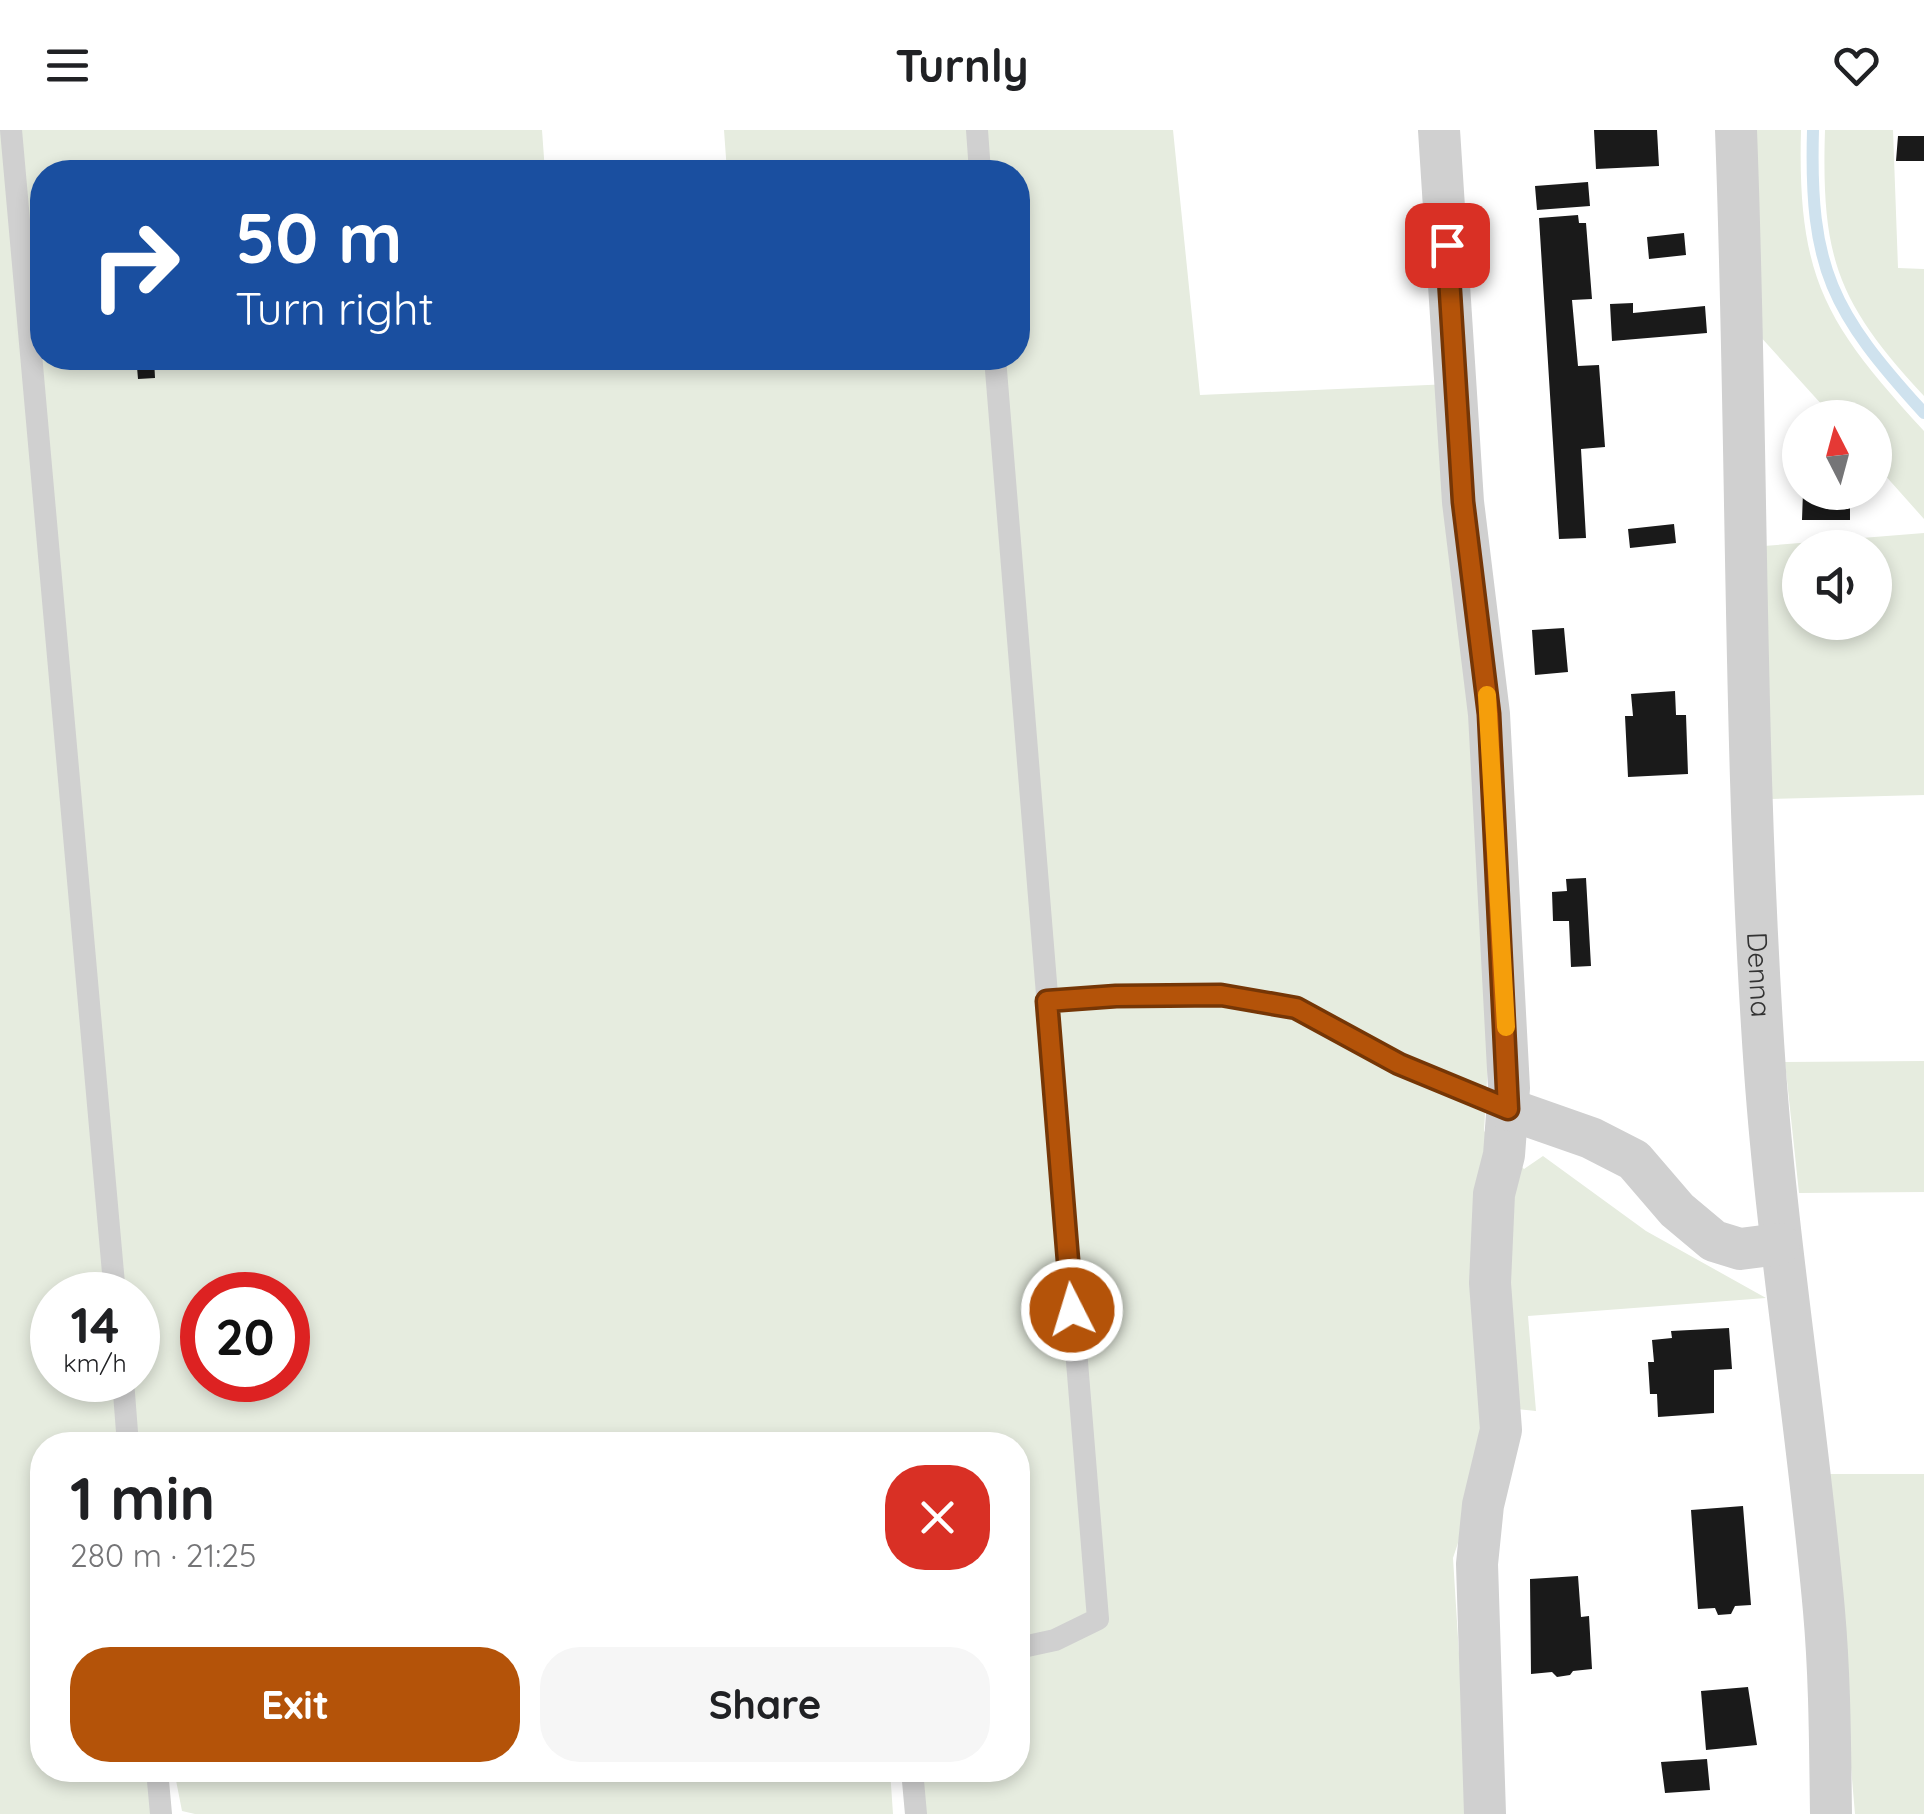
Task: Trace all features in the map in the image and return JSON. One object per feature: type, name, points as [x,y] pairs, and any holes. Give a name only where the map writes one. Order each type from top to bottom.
[{"type":"street","points":[[1439,130],[1463,502],[1489,714],[1508,1109],[1504,1155],[1494,1194],[1490,1283],[1501,1430],[1483,1504],[1476,1564],[1485,1814]]},
{"type":"street","name":"Denna","points":[[1736,130],[1744,331],[1747,700],[1764,1052],[1779,1244],[1824,1612],[1831,1814]]},
{"type":"street","points":[[1508,1109],[1591,1138],[1634,1160],[1677,1210],[1714,1242],[1740,1249],[1779,1244]]},
{"type":"lane","points":[[11,130],[30,343]]},
{"type":"lane","points":[[977,130],[979,160]]},
{"type":"lane","points":[[32,370],[113,1272]]},
{"type":"lane","points":[[996,370],[1098,1619],[1055,1640],[1030,1645]]},
{"type":"lane","points":[[1047,1001],[1221,995],[1296,1008],[1399,1064],[1508,1109]]},
{"type":"lane","points":[[125,1402],[127,1432]]},
{"type":"lane","points":[[158,1782],[161,1814]]},
{"type":"lane","points":[[913,1782],[916,1814]]},
{"type":"shaded area","points":[[0,130],[542,130],[544,160],[30,160],[30,370],[1030,370],[1030,160],[726,160],[724,130],[1173,130],[1200,395],[1473,383],[1488,1063],[1484,1131],[1524,1169],[1543,1156],[1646,1231],[1766,1298],[1528,1316],[1536,1411],[1490,1406],[1468,1513],[1453,1558],[1469,1814],[923,1814],[921,1782],[1030,1782],[1030,1432],[30,1432],[30,1782],[148,1782],[151,1814],[0,1814]]},
{"type":"shaded area","points":[[1751,130],[1801,130],[1801,181],[1812,263],[1841,328],[1924,431],[1924,519],[1892,483],[1892,400],[1818,400],[1758,334]]},
{"type":"shaded area","points":[[1825,130],[1893,130],[1898,268],[1924,269],[1924,396],[1871,333],[1840,276],[1827,212]]},
{"type":"shaded area","points":[[1924,533],[1924,795],[1770,799],[1764,546],[1782,545],[1782,640],[1892,640],[1892,536]]},
{"type":"shaded area","points":[[1924,1061],[1924,1192],[1799,1193],[1785,1062]]},
{"type":"shaded area","points":[[1826,1474],[1924,1474],[1924,1814],[1855,1814]]},
{"type":"shaded area","points":[[176,1782],[891,1782],[893,1814],[195,1814],[182,1811]]},
{"type":"building","points":[[1594,130],[1657,130],[1659,166],[1596,169]]},
{"type":"building","points":[[1898,136],[1924,136],[1924,161],[1896,161]]},
{"type":"building","points":[[1588,182],[1590,206],[1537,210],[1535,186]]},
{"type":"building","points":[[1578,215],[1579,223],[1586,223],[1592,299],[1572,300],[1578,366],[1599,365],[1605,447],[1581,449],[1586,538],[1559,539],[1539,218]]},
{"type":"building","points":[[1684,233],[1686,255],[1649,259],[1647,237]]},
{"type":"building","points":[[1633,303],[1633,313],[1705,306],[1707,333],[1612,341],[1610,304]]},
{"type":"building","points":[[137,370],[155,370],[155,378],[138,379]]},
{"type":"building","points":[[1802,510],[1850,510],[1850,520],[1802,520]]},
{"type":"building","points":[[1674,524],[1676,543],[1630,548],[1628,529]]},
{"type":"building","points":[[1564,628],[1568,672],[1535,675],[1532,630]]},
{"type":"building","points":[[1675,691],[1676,715],[1686,715],[1688,774],[1628,777],[1625,716],[1633,716],[1631,694]]},
{"type":"building","points":[[1586,878],[1591,966],[1571,967],[1569,921],[1553,921],[1552,892],[1567,891],[1566,879]]},
{"type":"building","points":[[1729,1328],[1732,1369],[1714,1370],[1714,1413],[1658,1417],[1657,1394],[1650,1394],[1648,1362],[1654,1362],[1652,1340],[1672,1338],[1671,1331]]},
{"type":"building","points":[[1743,1506],[1751,1605],[1735,1606],[1731,1614],[1718,1615],[1715,1608],[1698,1609],[1691,1510]]},
{"type":"building","points":[[1578,1576],[1581,1617],[1589,1616],[1592,1669],[1557,1677],[1552,1672],[1531,1674],[1530,1579]]},
{"type":"building","points":[[1748,1687],[1757,1745],[1706,1750],[1701,1691]]},
{"type":"building","points":[[1707,1759],[1710,1790],[1665,1793],[1661,1762]]},
{"type":"waterway","points":[[1813,130],[1816,219],[1832,286],[1867,346],[1924,413]]},
{"type":"slow traffic","points":[[1487,695],[1506,1027]]},
{"type":"route","points":[[1072,1310],[1047,1001],[1221,995],[1296,1008],[1399,1064],[1508,1109],[1489,714],[1463,502],[1447,245]]}]
